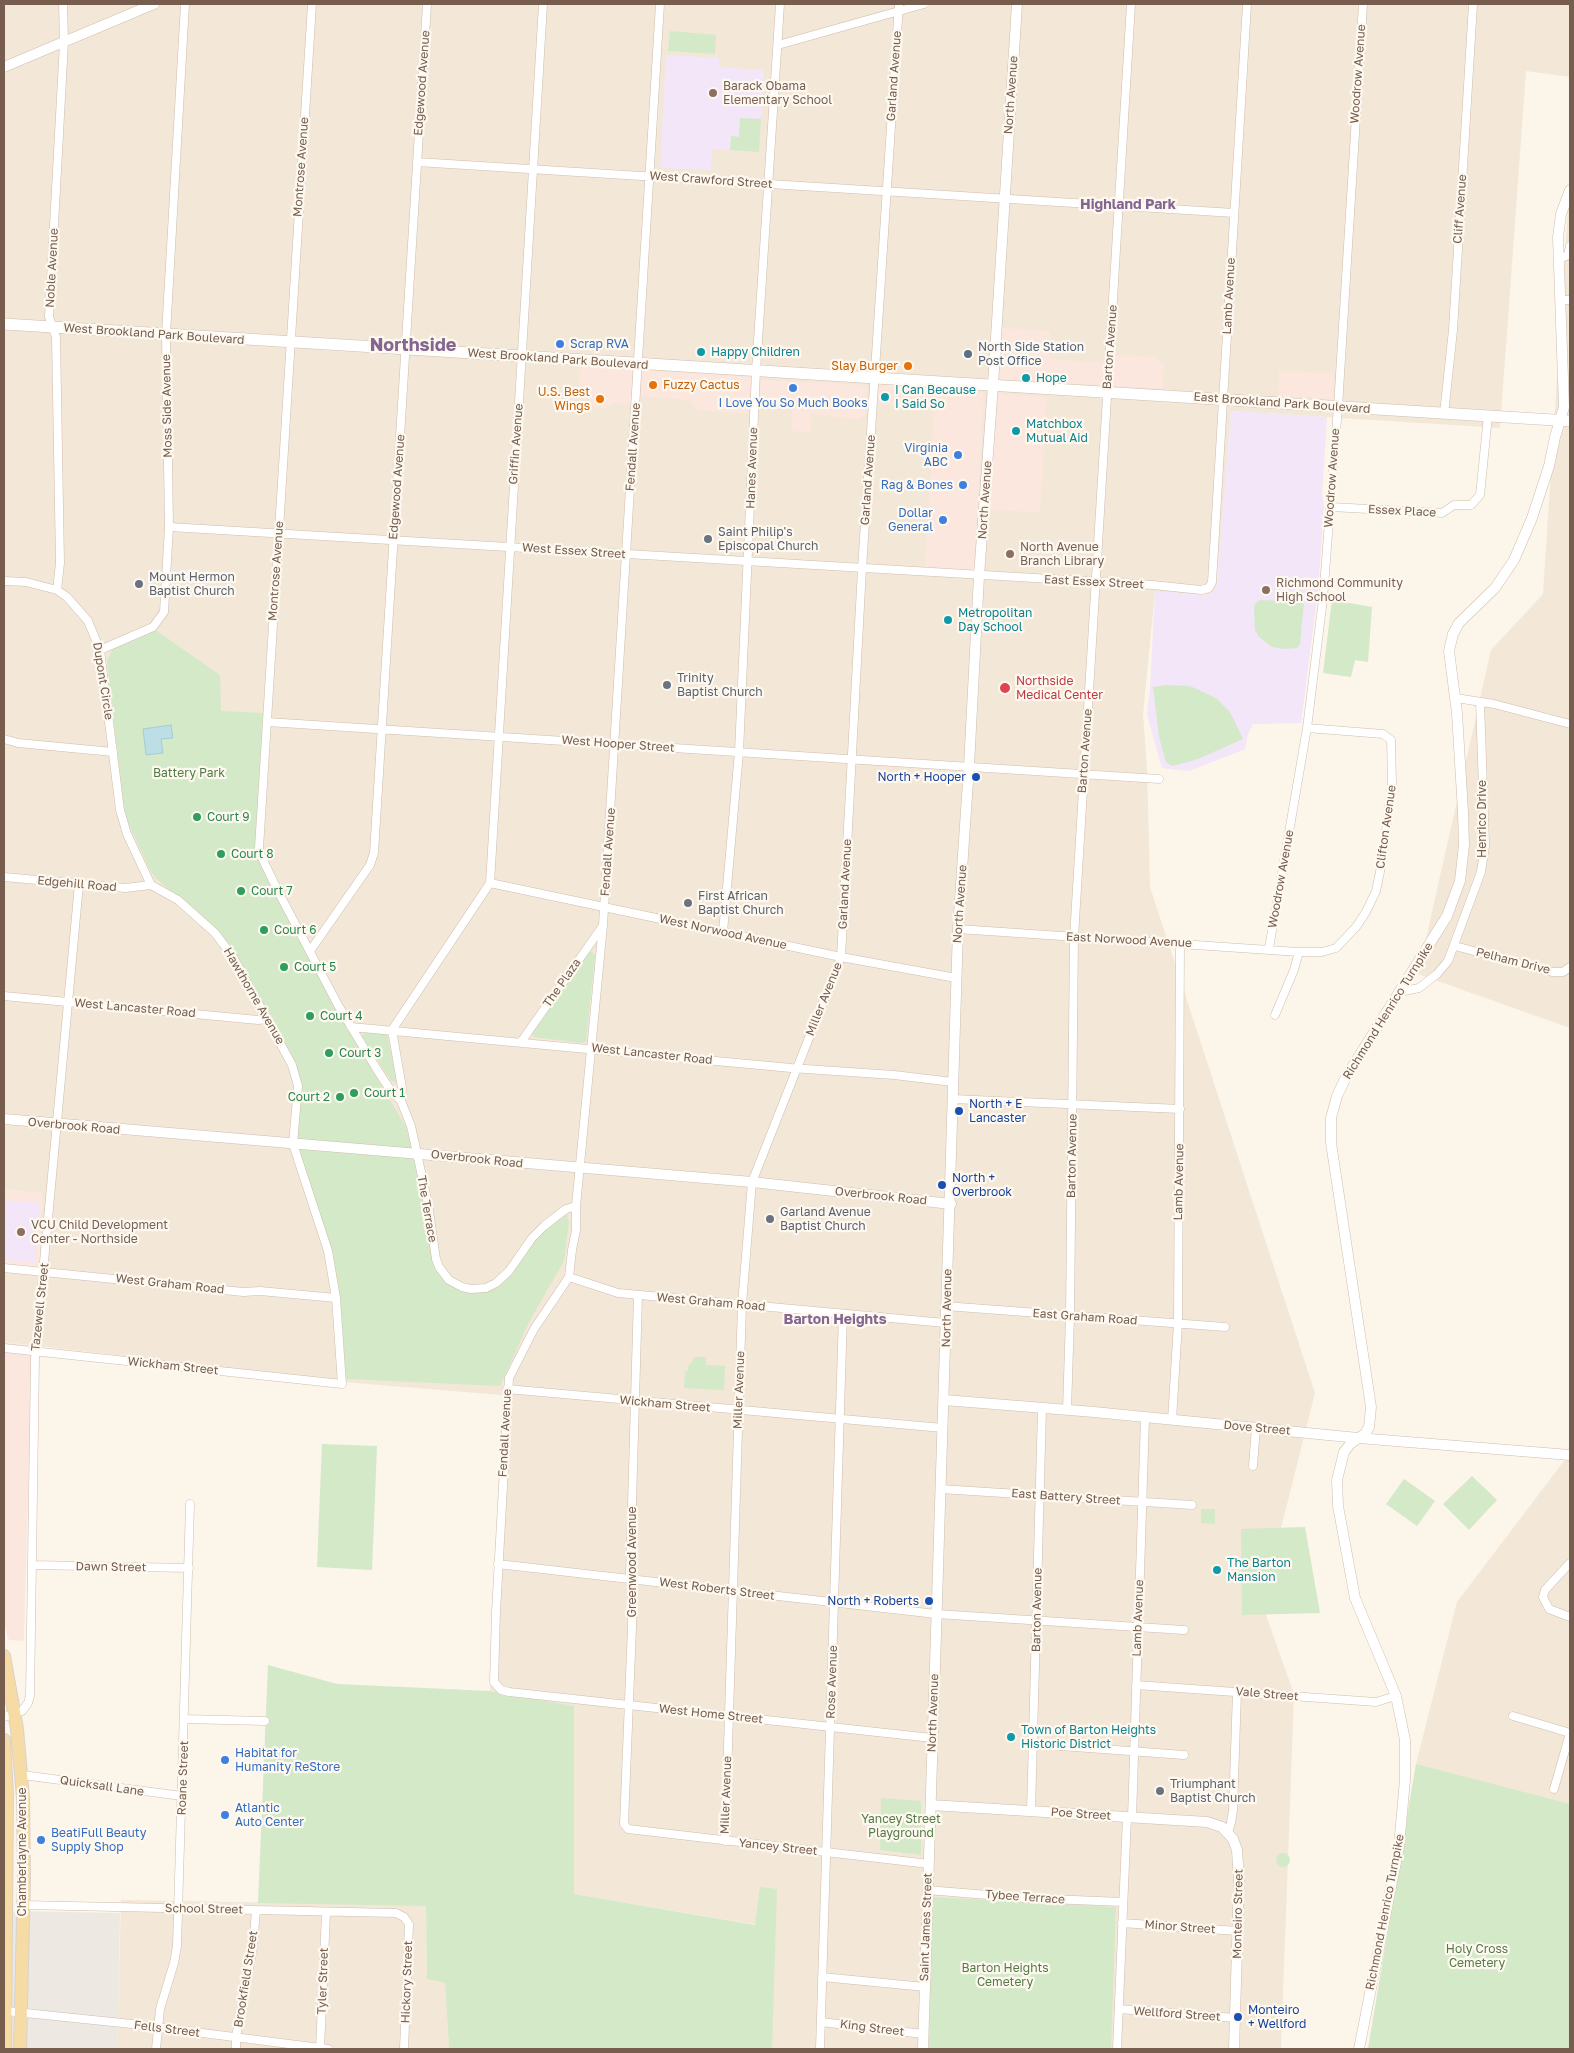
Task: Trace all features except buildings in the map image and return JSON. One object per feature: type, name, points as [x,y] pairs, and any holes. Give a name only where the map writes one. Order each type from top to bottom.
[{"type":"main road","name":"West Brookland Park Boulevard","points":[[4,324],[993,385]]},
{"type":"main road","name":"East Brookland Park Boulevard","points":[[993,385],[1565,421]]},
{"type":"main road","name":"Chamberlayne Avenue","points":[[4,1656],[9,1715],[22,1775],[24,1826],[20,2049]]},
{"type":"main road","name":"Chamberlayne Avenue","points":[[4,1740],[7,1793],[5,2049]]},
{"type":"street","name":"Noble Avenue","points":[[57,590],[60,553],[56,337],[49,317],[64,42],[63,4]]},
{"type":"street","points":[[4,67],[154,4]]},
{"type":"street","name":"Moss Side Avenue","points":[[100,650],[153,627],[164,612],[169,527],[166,334],[185,4]]},
{"type":"street","name":"Montrose Avenue","points":[[312,4],[260,854],[351,1027],[389,1088],[401,1100]]},
{"type":"street","name":"Edgewood Avenue","points":[[310,951],[373,859],[427,4]]},
{"type":"street","name":"Griffin Avenue","points":[[490,883],[497,736],[543,4]]},
{"type":"street","name":"Fendall Avenue","points":[[494,1682],[507,1389],[509,1378],[534,1329],[569,1277],[576,1230],[576,1206],[603,925],[660,4]]},
{"type":"street","name":"Hanes Avenue","points":[[723,932],[739,752],[756,371],[780,4]]},
{"type":"street","points":[[778,45],[899,8],[924,4]]},
{"type":"street","name":"North Avenue","points":[[931,1805],[958,929],[979,576],[1017,4]]},
{"type":"street","name":"Barton Avenue","points":[[1067,1410],[1070,1316],[1074,937],[1131,4]]},
{"type":"street","name":"Lamb Avenue","points":[[1209,588],[1212,582],[1247,4]]},
{"type":"street","name":"Woodrow Avenue","points":[[1269,948],[1307,728],[1323,599],[1338,407],[1363,4]]},
{"type":"street","name":"Cliff Avenue","points":[[1444,414],[1453,330],[1474,4]]},
{"type":"street","name":"Garland Avenue","points":[[841,957],[862,569],[899,8]]},
{"type":"street","name":"West Crawford Street","points":[[417,162],[1234,213]]},
{"type":"street","name":"Richmond Henrico Turnpike","points":[[1359,2049],[1400,1846],[1406,1756],[1404,1726],[1396,1696],[1355,1598],[1339,1515],[1336,1485],[1339,1466],[1347,1447],[1369,1427],[1371,1400],[1331,1143],[1331,1118],[1338,1092],[1346,1077],[1447,916],[1458,890],[1462,872],[1464,837],[1456,698],[1449,655],[1453,634],[1466,616],[1501,580],[1514,560],[1541,495],[1565,421],[1566,300],[1558,260],[1559,224],[1570,190]]},
{"type":"street","points":[[1558,260],[1568,255],[1570,246]]},
{"type":"street","name":"Essex Place","points":[[1331,507],[1442,513],[1454,505],[1471,505],[1480,495],[1488,416]]},
{"type":"street","name":"West Essex Street","points":[[169,527],[979,576]]},
{"type":"street","name":"East Essex Street","points":[[979,576],[1201,590],[1209,588]]},
{"type":"street","name":"Dupont Circle","points":[[4,581],[26,582],[57,590],[88,620],[100,650],[113,752]]},
{"type":"street","points":[[1456,698],[1570,724]]},
{"type":"street","name":"Henrico Drive","points":[[1400,992],[1414,990],[1426,983],[1442,969],[1455,946],[1478,884],[1484,860],[1480,702]]},
{"type":"street","name":"West Hooper Street","points":[[267,722],[1159,779]]},
{"type":"street","name":"Clifton Avenue","points":[[1299,952],[1322,952],[1336,948],[1356,927],[1372,902],[1382,862],[1392,783],[1391,740],[1387,736],[1307,728]]},
{"type":"street","points":[[4,739],[18,743],[113,752],[120,810],[127,834],[151,885]]},
{"type":"street","name":"Edgehill Road","points":[[4,876],[125,888],[151,885]]},
{"type":"street","points":[[392,1030],[490,883]]},
{"type":"street","name":"West Norwood Avenue","points":[[490,883],[841,957],[956,978]]},
{"type":"street","name":"Tazewell Street","points":[[9,1715],[25,1707],[29,1700],[35,1351],[79,884]]},
{"type":"street","name":"Hawthorne Avenue","points":[[151,885],[178,900],[219,937],[233,956],[296,1075],[298,1103],[294,1144],[328,1251],[336,1298],[342,1384]]},
{"type":"street","name":"The Plaza","points":[[522,1042],[603,925]]},
{"type":"street","name":"East Norwood Avenue","points":[[958,929],[1269,948],[1299,952]]},
{"type":"street","name":"Lamb Avenue","points":[[1172,1420],[1178,1323],[1180,943]]},
{"type":"street","name":"Pelham Drive","points":[[1455,946],[1552,972],[1563,972],[1570,966]]},
{"type":"street","points":[[1275,1015],[1294,970],[1299,952]]},
{"type":"street","name":"Miller Avenue","points":[[725,1841],[742,1304],[752,1182],[841,957]]},
{"type":"street","name":"West Lancaster Road","points":[[4,996],[258,1020],[267,1019]]},
{"type":"street","name":"West Lancaster Road","points":[[351,1027],[796,1068],[894,1075],[953,1082]]},
{"type":"street","name":"The Terrace","points":[[392,1030],[402,1088],[401,1100],[411,1126],[417,1152],[428,1204],[436,1259],[444,1274],[462,1287],[478,1289],[496,1283],[505,1275],[532,1238],[544,1226],[566,1210],[576,1206]]},
{"type":"street","points":[[952,1099],[1180,1109]]},
{"type":"street","name":"Overbrook Road","points":[[4,1119],[294,1144],[417,1152],[580,1169],[752,1182],[951,1204]]},
{"type":"street","name":"West Graham Road","points":[[4,1268],[243,1292],[260,1291],[336,1298]]},
{"type":"street","name":"West Graham Road","points":[[569,1277],[618,1293],[945,1323]]},
{"type":"street","name":"Greenwood Avenue","points":[[628,1829],[624,1824],[632,1627],[631,1579],[638,1294]]},
{"type":"street","name":"East Graham Road","points":[[945,1306],[1225,1327]]},
{"type":"street","name":"Rose Avenue","points":[[820,2049],[843,1314]]},
{"type":"street","name":"Wickham Street","points":[[4,1348],[342,1384]]},
{"type":"street","name":"Wickham Street","points":[[507,1389],[943,1428]]},
{"type":"street","name":"Dove Street","points":[[944,1400],[1256,1427],[1358,1438],[1570,1455]]},
{"type":"street","name":"Barton Avenue","points":[[1031,1811],[1042,1409]]},
{"type":"street","name":"Lamb Avenue","points":[[1117,2049],[1123,1902],[1136,1685],[1145,1418]]},
{"type":"street","points":[[1253,1466],[1256,1427]]},
{"type":"street","name":"East Battery Street","points":[[940,1489],[1192,1505]]},
{"type":"street","name":"Roane Street","points":[[156,2049],[160,2009],[174,1963],[178,1909],[190,1504]]},
{"type":"street","points":[[1570,1563],[1545,1590],[1543,1597],[1549,1609],[1570,1617]]},
{"type":"street","name":"West Roberts Street","points":[[498,1564],[936,1614],[1184,1630]]},
{"type":"street","name":"Dawn Street","points":[[32,1565],[189,1568]]},
{"type":"street","name":"West Home Street","points":[[494,1682],[501,1690],[509,1692],[932,1738]]},
{"type":"street","name":"Vale Street","points":[[1136,1685],[1376,1702],[1396,1696]]},
{"type":"street","points":[[1228,1832],[1232,1823],[1233,1810],[1237,1692]]},
{"type":"street","points":[[1513,1716],[1570,1733],[1554,1789]]},
{"type":"street","points":[[185,1719],[265,1721]]},
{"type":"street","points":[[1034,1744],[1184,1755]]},
{"type":"street","name":"Quicksall Lane","points":[[22,1775],[182,1796]]},
{"type":"street","name":"Poe Street","points":[[931,1805],[1215,1824],[1228,1832]]},
{"type":"street","name":"Saint James Street","points":[[923,2049],[931,1805]]},
{"type":"street","name":"Yancey Street","points":[[628,1829],[929,1864]]},
{"type":"street","name":"Monteiro Street","points":[[1228,1832],[1233,1839],[1238,1859],[1238,1931],[1234,2049]]},
{"type":"street","name":"Tybee Terrace","points":[[927,1890],[1024,1898],[1123,1902]]},
{"type":"street","name":"School Street","points":[[5,1905],[396,1913],[404,1917]]},
{"type":"street","name":"Brookfield Street","points":[[236,2049],[236,2037],[252,1957],[256,1910]]},
{"type":"street","name":"Tyler Street","points":[[323,2049],[326,1913]]},
{"type":"street","name":"Hickory Street","points":[[404,1917],[409,1924],[404,2049]]},
{"type":"street","name":"Minor Street","points":[[1122,1923],[1238,1931]]},
{"type":"street","points":[[822,1977],[924,1987]]},
{"type":"street","name":"Wellford Street","points":[[1119,2009],[1236,2018]]},
{"type":"street","name":"Fells Street","points":[[6,2011],[236,2037],[323,2049]]},
{"type":"street","name":"King Street","points":[[821,2022],[923,2034]]},
{"type":"shaded area","points":[[4,4],[1570,4],[1570,77],[1526,71],[1500,428],[1231,411],[1217,586],[1208,595],[1155,592],[1143,714],[1147,768],[1150,887],[1315,1393],[1262,1604],[1294,1694],[1281,2049],[762,2049],[763,1926],[574,1894],[574,1707],[490,1691],[502,1395],[343,1382],[4,1342],[4,1263],[39,1267],[42,1193],[4,1190]]},
{"type":"shaded area","name":"Barack Obama Elementary School","points":[[666,55],[719,58],[719,67],[764,70],[759,152],[712,149],[711,170],[660,168]]},
{"type":"shaded area","points":[[1570,177],[1570,1028],[1418,974],[1491,650],[1543,594]]},
{"type":"shaded area","points":[[1002,328],[1050,331],[1049,359],[1092,362],[1106,361],[1117,356],[1129,355],[1154,357],[1164,364],[1163,389],[997,379]]},
{"type":"shaded area","points":[[580,366],[752,377],[749,414],[696,410],[691,400],[633,396],[633,404],[614,403],[606,408],[593,407],[589,399],[578,398]]},
{"type":"shaded area","points":[[1279,371],[1334,373],[1333,399],[1278,396]]},
{"type":"shaded area","points":[[760,380],[867,385],[865,415],[860,419],[848,419],[812,414],[811,432],[792,431],[792,409],[759,405]]},
{"type":"shaded area","points":[[879,384],[932,388],[931,407],[877,404]]},
{"type":"shaded area","points":[[935,390],[984,393],[974,572],[925,569]]},
{"type":"shaded area","points":[[997,394],[1047,397],[1040,512],[989,510]]},
{"type":"shaded area","name":"Richmond Community High School","points":[[1231,411],[1327,417],[1322,492],[1324,507],[1318,590],[1301,723],[1253,724],[1248,734],[1245,749],[1189,771],[1162,768],[1147,715],[1155,591],[1208,595],[1217,586]]},
{"type":"shaded area","name":"VCU Child Development Center - Northside","points":[[4,1190],[42,1193],[39,1267],[4,1263]]},
{"type":"shaded area","name":"VCU Child Development Center - Northside","points":[[4,1200],[40,1203],[35,1263],[4,1260]]},
{"type":"shaded area","points":[[4,1342],[32,1346],[24,1641],[9,1640],[4,1624]]},
{"type":"shaded area","points":[[1570,1453],[1570,2049],[1368,2049],[1416,1764],[1457,1602]]},
{"type":"shaded area","points":[[121,1900],[426,1905],[427,1979],[445,1983],[449,2049],[117,2049]]},
{"type":"shaded area","points":[[4,1911],[120,1913],[117,2049],[4,2049]]},
{"type":"green space","points":[[670,31],[716,35],[715,54],[668,51]]},
{"type":"green space","points":[[740,118],[761,119],[759,152],[730,150],[731,136],[739,137]]},
{"type":"green space","points":[[1260,600],[1304,602],[1300,644],[1297,648],[1284,649],[1272,647],[1259,637],[1255,630],[1254,607]]},
{"type":"green space","points":[[1332,600],[1372,607],[1368,662],[1355,660],[1351,677],[1323,673]]},
{"type":"green space","name":"Battery Park","points":[[154,629],[220,675],[221,711],[263,713],[256,855],[335,1008],[406,1127],[423,1196],[433,1259],[450,1284],[489,1290],[499,1286],[505,1281],[535,1240],[562,1216],[568,1215],[569,1221],[564,1261],[529,1322],[500,1386],[346,1379],[340,1296],[331,1249],[301,1155],[298,1133],[301,1086],[295,1065],[230,945],[218,931],[151,872],[126,818],[107,661],[112,650]]},
{"type":"green space","points":[[1166,685],[1190,686],[1216,698],[1230,712],[1243,739],[1198,759],[1172,766],[1166,762],[1159,737],[1153,687]]},
{"type":"green space","points":[[590,951],[595,955],[586,1041],[582,1043],[533,1037],[532,1032]]},
{"type":"green space","points":[[366,1031],[387,1034],[396,1082],[391,1081],[362,1036]]},
{"type":"green space","points":[[695,1357],[706,1357],[706,1365],[725,1366],[724,1390],[684,1388],[685,1371],[688,1371],[688,1367]]},
{"type":"green space","points":[[322,1444],[377,1446],[372,1570],[317,1567]]},
{"type":"green space","points":[[1472,1476],[1497,1500],[1469,1530],[1443,1504]]},
{"type":"green space","points":[[1404,1479],[1435,1501],[1417,1526],[1386,1504]]},
{"type":"green space","points":[[1201,1509],[1215,1509],[1215,1524],[1201,1523]]},
{"type":"green space","points":[[1305,1527],[1320,1613],[1242,1615],[1241,1529]]},
{"type":"green space","points":[[268,1665],[337,1684],[490,1691],[574,1706],[574,1894],[755,1925],[760,1887],[777,1889],[772,2049],[449,2049],[445,1983],[427,1979],[426,1906],[258,1903]]},
{"type":"green space","name":"Holy Cross Cemetery","points":[[1416,1764],[1570,1804],[1570,2049],[1368,2049]]},
{"type":"green space","name":"Yancey Street Playground","points":[[881,1798],[921,1801],[921,1855],[880,1850]]},
{"type":"green space","points":[[1283,1853],[1288,1855],[1290,1860],[1288,1865],[1283,1867],[1278,1865],[1276,1860],[1278,1855]]},
{"type":"green space","name":"Barton Heights Cemetery","points":[[932,1897],[1116,1907],[1111,2049],[929,2049]]},
{"type":"water","points":[[171,725],[173,738],[161,739],[163,753],[146,755],[143,729]]},
{"type":"place","name":"Barack Obama Elementary School","points":[[713,93]]},
{"type":"place","name":"Scrap RVA","points":[[560,344]]},
{"type":"place","name":"Happy Children","points":[[701,352]]},
{"type":"place","name":"North Side Station Post Office","points":[[968,354]]},
{"type":"place","name":"Slay Burger","points":[[908,366]]},
{"type":"place","name":"Hope","points":[[1026,378]]},
{"type":"place","name":"Fuzzy Cactus","points":[[653,385]]},
{"type":"place","name":"I Love You So Much Books","points":[[793,388]]},
{"type":"place","name":"I Can Because I Said So","points":[[885,397]]},
{"type":"place","name":"U.S. Best Wings","points":[[600,399]]},
{"type":"place","name":"Matchbox Mutual Aid","points":[[1016,431]]},
{"type":"place","name":"Virginia ABC","points":[[958,455]]},
{"type":"place","name":"Rag & Bones","points":[[963,485]]},
{"type":"place","name":"Dollar General","points":[[943,520]]},
{"type":"place","name":"Saint Philip's Episcopal Church","points":[[708,539]]},
{"type":"place","name":"North Avenue Branch Library","points":[[1010,554]]},
{"type":"place","name":"Mount Hermon Baptist Church","points":[[139,584]]},
{"type":"place","name":"Richmond Community High School","points":[[1266,590]]},
{"type":"place","name":"Metropolitan Day School","points":[[948,620]]},
{"type":"place","name":"Trinity Baptist Church","points":[[667,685]]},
{"type":"place","name":"Northside Medical Center","points":[[1005,688]]},
{"type":"place","name":"North + Hooper","points":[[976,777]]},
{"type":"place","name":"Court 9","points":[[197,817]]},
{"type":"place","name":"Court 8","points":[[221,854]]},
{"type":"place","name":"Court 7","points":[[241,891]]},
{"type":"place","name":"First African Baptist Church","points":[[688,903]]},
{"type":"place","name":"Court 6","points":[[264,930]]},
{"type":"place","name":"Court 5","points":[[284,967]]},
{"type":"place","name":"Court 4","points":[[310,1016]]},
{"type":"place","name":"Court 3","points":[[329,1053]]},
{"type":"place","name":"Court 1","points":[[354,1093]]},
{"type":"place","name":"Court 2","points":[[340,1097]]},
{"type":"place","name":"North + E Lancaster","points":[[959,1111]]},
{"type":"place","name":"North + Overbrook","points":[[942,1185]]},
{"type":"place","name":"Garland Avenue Baptist Church","points":[[770,1219]]},
{"type":"place","name":"VCU Child Development Center - Northside","points":[[21,1232]]},
{"type":"place","name":"The Barton Mansion","points":[[1217,1570]]},
{"type":"place","name":"North + Roberts","points":[[929,1601]]},
{"type":"place","name":"Town of Barton Heights Historic District","points":[[1011,1737]]},
{"type":"place","name":"Habitat for Humanity ReStore","points":[[225,1760]]},
{"type":"place","name":"Triumphant Baptist Church","points":[[1160,1791]]},
{"type":"place","name":"Atlantic Auto Center","points":[[225,1815]]},
{"type":"place","name":"BeatiFull Beauty Supply Shop","points":[[41,1840]]},
{"type":"place","name":"Monteiro + Wellford","points":[[1238,2017]]},
{"type":"district","name":"Highland Park","points":[[1128,205]]},
{"type":"district","name":"Northside","points":[[413,345]]},
{"type":"district","name":"Barton Heights","points":[[835,1320]]}]
